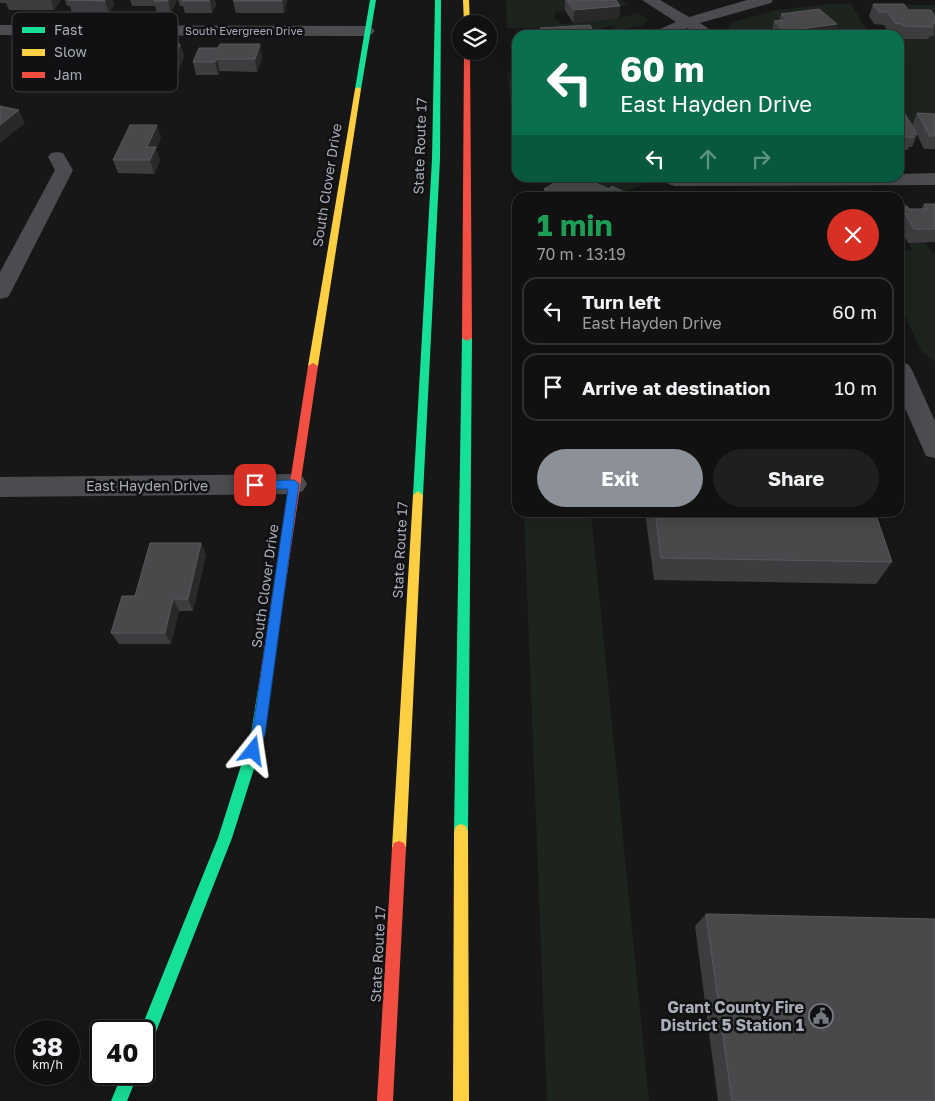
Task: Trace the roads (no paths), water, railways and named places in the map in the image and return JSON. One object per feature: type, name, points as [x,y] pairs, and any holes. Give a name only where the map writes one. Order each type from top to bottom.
[{"type":"main road","name":"South Clover Drive","points":[[152,1020],[225,838],[258,734],[294,484],[373,0]]},
{"type":"main road","name":"State Route 17","points":[[386,1101],[436,159],[438,0]]},
{"type":"main road","points":[[466,0],[467,15]]},
{"type":"main road","points":[[461,1101],[461,807],[468,229],[467,60]]},
{"type":"main road","points":[[119,1101],[126,1085]]},
{"type":"street","points":[[648,0],[702,30]]},
{"type":"street","points":[[670,30],[735,6],[766,0]]},
{"type":"street","name":"South Evergreen Drive","points":[[178,30],[367,31]]},
{"type":"street","points":[[0,292],[7,264],[64,170],[57,157]]},
{"type":"street","points":[[904,179],[935,179]]},
{"type":"street","points":[[904,380],[935,449]]},
{"type":"street","points":[[909,393],[935,393]]},
{"type":"street","name":"East Hayden Drive","points":[[0,487],[294,484]]},
{"type":"place","name":"Grant County Fire District 5 Station 1","points":[[821,1016]]}]
